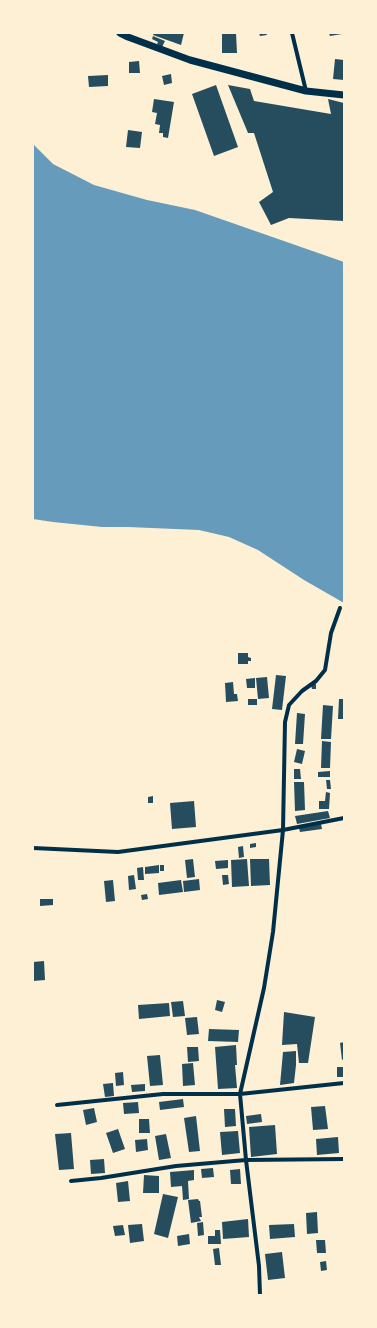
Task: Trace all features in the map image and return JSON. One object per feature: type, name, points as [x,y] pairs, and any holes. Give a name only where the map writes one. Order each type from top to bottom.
[{"type":"street","points":[[120,33],[129,35],[190,60],[306,91],[344,95]]},
{"type":"street","points":[[292,33],[306,91]]},
{"type":"street","points":[[260,1295],[259,1266],[246,1160],[240,1094],[264,988],[273,932],[284,830],[285,722],[289,705],[302,691],[316,681],[325,670],[331,633],[340,608]]},
{"type":"street","points":[[33,848],[118,852],[284,830],[344,818]]},
{"type":"street","points":[[57,1106],[163,1094],[240,1094],[344,1083]]},
{"type":"street","points":[[71,1180],[101,1178],[176,1166],[246,1160],[344,1159]]},
{"type":"water","points":[[33,144],[53,164],[94,185],[147,200],[195,210],[344,262],[344,603],[304,580],[258,550],[229,537],[199,530],[102,527],[33,519]]},
{"type":"building","points":[[154,33],[184,33],[181,45],[153,35]]},
{"type":"building","points":[[222,33],[236,33],[237,53],[222,53]]},
{"type":"building","points":[[259,33],[266,33],[267,35],[260,36]]},
{"type":"building","points":[[329,33],[342,33],[342,34],[330,36]]},
{"type":"building","points":[[153,36],[165,41],[162,47],[157,44],[158,42],[152,39]]},
{"type":"building","points":[[335,59],[344,60],[344,80],[333,79]]},
{"type":"building","points":[[139,61],[140,73],[129,73],[129,62]]},
{"type":"building","points":[[171,74],[172,83],[164,85],[162,76]]},
{"type":"building","points":[[108,75],[108,86],[89,87],[88,76]]},
{"type":"building","points":[[216,85],[238,147],[214,156],[192,94]]},
{"type":"building","points":[[228,85],[250,89],[254,101],[331,114],[328,99],[344,103],[344,221],[289,218],[271,225],[259,202],[273,192],[254,133],[248,133]]},
{"type":"building","points":[[154,99],[174,102],[168,138],[163,137],[163,133],[159,133],[160,125],[155,124],[157,113],[152,112]]},
{"type":"building","points":[[128,130],[142,132],[140,148],[126,147]]},
{"type":"building","points":[[238,653],[248,653],[248,657],[251,658],[251,661],[248,661],[248,664],[238,664]]},
{"type":"building","points":[[276,675],[286,676],[282,710],[272,709]]},
{"type":"building","points":[[267,677],[269,698],[258,699],[256,678]]},
{"type":"building","points":[[255,678],[255,688],[247,688],[246,679]]},
{"type":"building","points":[[233,682],[234,694],[237,694],[238,701],[226,702],[225,683]]},
{"type":"building","points":[[316,684],[316,689],[312,689],[311,685]]},
{"type":"building","points":[[248,699],[257,699],[257,705],[248,705]]},
{"type":"building","points":[[339,699],[344,699],[344,719],[338,719]]},
{"type":"building","points":[[323,705],[333,706],[331,739],[321,739]]},
{"type":"building","points":[[297,713],[305,714],[303,744],[295,744]]},
{"type":"building","points":[[322,741],[331,742],[330,768],[321,768]]},
{"type":"building","points":[[297,749],[305,751],[302,764],[294,762]]},
{"type":"building","points":[[294,769],[300,769],[301,779],[294,779]]},
{"type":"building","points":[[330,771],[330,777],[318,777],[318,772]]},
{"type":"building","points":[[326,780],[330,780],[331,789],[327,789]]},
{"type":"building","points":[[294,782],[304,782],[305,810],[295,811]]},
{"type":"building","points":[[326,792],[330,793],[329,809],[319,809],[319,801],[325,801]]},
{"type":"building","points":[[153,796],[153,803],[148,803],[148,797]]},
{"type":"building","points":[[194,801],[196,827],[172,829],[170,803]]},
{"type":"building","points":[[328,811],[330,818],[297,824],[295,816]]},
{"type":"building","points":[[321,824],[322,829],[300,832],[299,828]]},
{"type":"building","points":[[256,843],[256,847],[250,848],[250,844]]},
{"type":"building","points":[[243,846],[244,857],[239,858],[238,847]]},
{"type":"building","points":[[193,859],[195,877],[187,878],[185,860]]},
{"type":"building","points":[[247,859],[249,886],[232,887],[231,860]]},
{"type":"building","points":[[250,859],[269,859],[270,885],[251,886]]},
{"type":"building","points":[[228,860],[228,868],[216,869],[215,861]]},
{"type":"building","points":[[159,865],[159,873],[145,874],[145,867]]},
{"type":"building","points":[[160,865],[164,865],[164,871],[160,871]]},
{"type":"building","points":[[143,867],[144,880],[138,880],[137,868]]},
{"type":"building","points":[[134,875],[136,889],[129,890],[128,876]]},
{"type":"building","points":[[222,875],[228,875],[229,884],[223,885]]},
{"type":"building","points":[[199,879],[200,890],[184,892],[183,881]]},
{"type":"building","points":[[113,880],[115,901],[106,902],[104,881]]},
{"type":"building","points":[[181,880],[183,892],[159,895],[158,883]]},
{"type":"building","points":[[147,894],[148,899],[142,900],[141,895]]},
{"type":"building","points":[[40,899],[53,899],[53,905],[40,906]]},
{"type":"building","points":[[44,961],[45,980],[33,981],[33,962]]},
{"type":"building","points":[[217,1000],[225,1002],[222,1012],[215,1010]]},
{"type":"building","points":[[183,1001],[185,1016],[173,1017],[171,1002]]},
{"type":"building","points":[[169,1003],[170,1016],[139,1019],[138,1005]]},
{"type":"building","points":[[284,1012],[315,1017],[308,1063],[299,1063],[297,1044],[282,1045]]},
{"type":"building","points":[[197,1017],[199,1034],[187,1035],[185,1018]]},
{"type":"building","points":[[209,1029],[239,1030],[238,1042],[208,1041]]},
{"type":"building","points":[[344,1042],[344,1059],[342,1060],[340,1043]]},
{"type":"building","points":[[236,1045],[237,1065],[235,1065],[237,1088],[218,1089],[215,1047]]},
{"type":"building","points":[[187,1047],[198,1047],[199,1061],[188,1062]]},
{"type":"building","points":[[296,1051],[294,1083],[280,1085],[283,1052]]},
{"type":"building","points":[[160,1055],[163,1085],[150,1086],[147,1056]]},
{"type":"building","points":[[193,1063],[195,1085],[183,1086],[182,1064]]},
{"type":"building","points":[[337,1067],[344,1067],[344,1077],[337,1077]]},
{"type":"building","points":[[123,1072],[124,1085],[116,1086],[115,1073]]},
{"type":"building","points":[[113,1083],[114,1096],[105,1097],[103,1084]]},
{"type":"building","points":[[145,1084],[145,1091],[132,1092],[131,1085]]},
{"type":"building","points":[[183,1099],[184,1107],[160,1110],[159,1102]]},
{"type":"building","points":[[138,1102],[139,1113],[124,1114],[123,1103]]},
{"type":"building","points":[[325,1106],[328,1129],[313,1130],[311,1107]]},
{"type":"building","points":[[94,1108],[97,1122],[86,1125],[83,1110]]},
{"type":"building","points":[[224,1109],[235,1109],[236,1126],[225,1127]]},
{"type":"building","points":[[261,1114],[262,1122],[247,1124],[246,1116]]},
{"type":"building","points":[[196,1116],[200,1151],[189,1152],[184,1118]]},
{"type":"building","points":[[139,1119],[149,1119],[150,1133],[139,1133]]},
{"type":"building","points":[[275,1125],[277,1154],[251,1157],[249,1127]]},
{"type":"building","points":[[118,1129],[125,1149],[113,1153],[106,1133]]},
{"type":"building","points":[[238,1131],[240,1153],[222,1155],[220,1132]]},
{"type":"building","points":[[71,1133],[74,1169],[59,1170],[55,1134]]},
{"type":"building","points":[[166,1134],[171,1158],[159,1160],[155,1136]]},
{"type":"building","points":[[338,1137],[339,1153],[317,1155],[316,1139]]},
{"type":"building","points":[[147,1139],[148,1150],[136,1152],[135,1140]]},
{"type":"building","points":[[104,1159],[105,1173],[91,1174],[90,1160]]},
{"type":"building","points":[[213,1168],[214,1177],[202,1178],[201,1169]]},
{"type":"building","points":[[240,1169],[241,1184],[231,1184],[230,1170]]},
{"type":"building","points":[[194,1170],[194,1180],[188,1181],[189,1199],[183,1200],[182,1186],[171,1187],[170,1172]]},
{"type":"building","points":[[144,1175],[159,1176],[159,1193],[143,1193]]},
{"type":"building","points":[[128,1181],[130,1201],[118,1202],[116,1183]]},
{"type":"building","points":[[163,1194],[178,1197],[168,1238],[154,1234]]},
{"type":"building","points":[[198,1199],[200,1201],[202,1217],[199,1217],[201,1221],[191,1223],[188,1200]]},
{"type":"building","points":[[317,1212],[318,1233],[307,1234],[306,1213]]},
{"type":"building","points":[[248,1219],[249,1237],[223,1239],[222,1222]]},
{"type":"building","points":[[203,1222],[204,1235],[198,1236],[197,1223]]},
{"type":"building","points":[[142,1224],[144,1241],[130,1243],[128,1225]]},
{"type":"building","points":[[294,1224],[295,1237],[270,1239],[269,1225]]},
{"type":"building","points":[[123,1225],[125,1235],[115,1236],[113,1226]]},
{"type":"building","points":[[215,1230],[220,1230],[221,1244],[208,1244],[208,1236],[215,1236]]},
{"type":"building","points":[[189,1234],[190,1244],[178,1246],[177,1236]]},
{"type":"building","points":[[316,1240],[325,1240],[326,1253],[317,1253]]},
{"type":"building","points":[[219,1248],[221,1265],[215,1265],[213,1249]]},
{"type":"building","points":[[282,1252],[285,1278],[268,1280],[265,1254]]},
{"type":"building","points":[[326,1261],[327,1270],[321,1271],[320,1262]]}]
